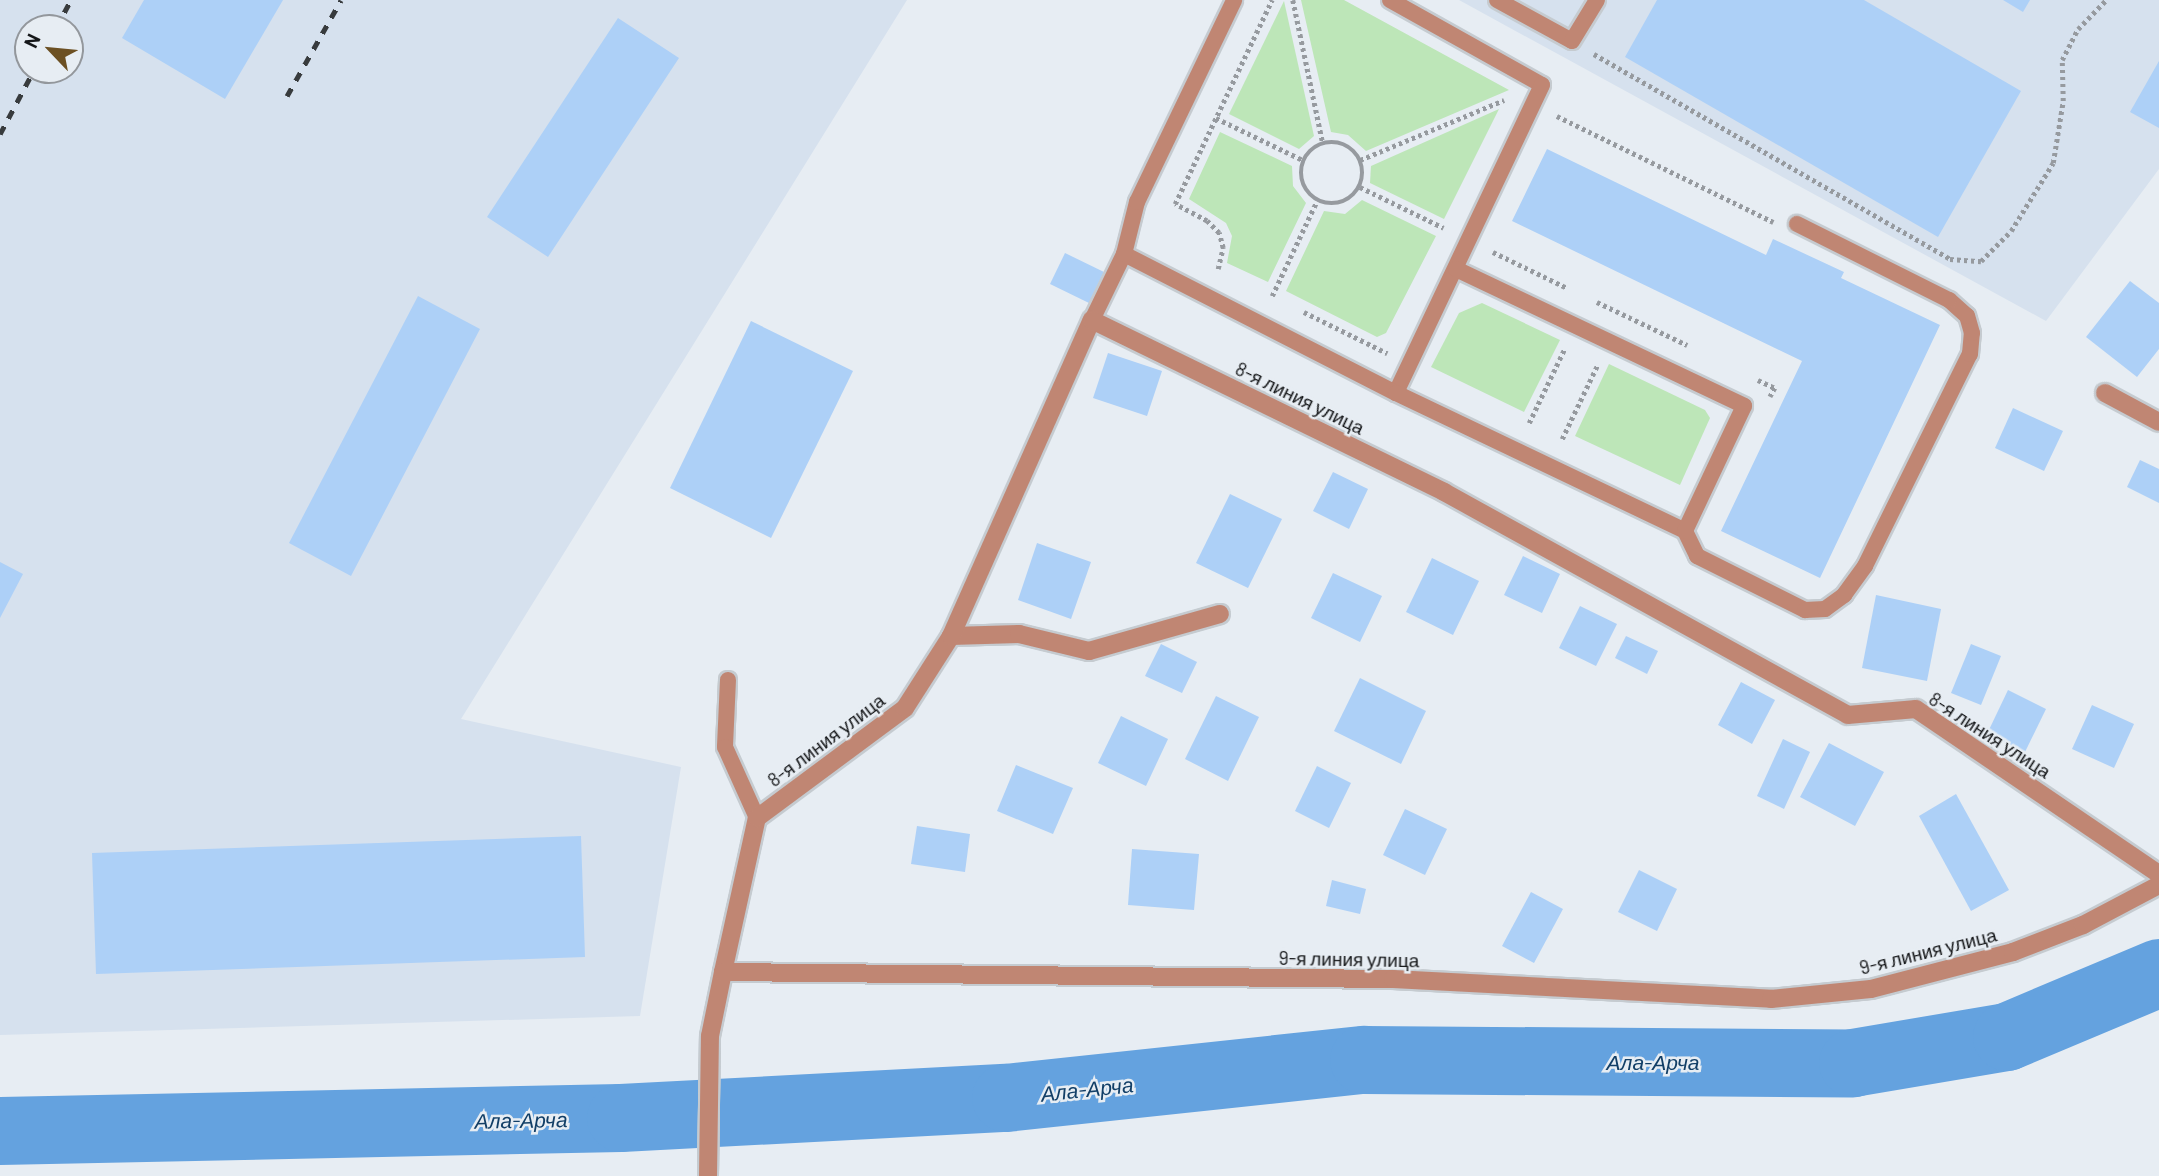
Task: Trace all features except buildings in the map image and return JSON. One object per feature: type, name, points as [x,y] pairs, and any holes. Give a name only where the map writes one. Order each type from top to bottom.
[{"type":"street","name":"8-я линия улица","points":[[757,818],[905,708],[951,636],[1092,320],[1444,492],[1848,715],[1916,709],[2159,874]]},
{"type":"street","points":[[2105,393],[2159,422]]},
{"type":"street","points":[[951,636],[1019,634],[1089,651],[1220,614]]},
{"type":"street","points":[[708,1175],[710,1036],[757,818]]},
{"type":"street","name":"9-я линия улица","points":[[723,972],[1393,979],[1771,999],[1871,989],[2012,953],[2083,925],[2159,885]]},
{"type":"lane","points":[[1092,320],[1125,254],[1137,202],[1234,0]]},
{"type":"lane","points":[[1390,0],[1542,85],[1396,393]]},
{"type":"lane","points":[[1497,0],[1572,41],[1597,0]]},
{"type":"lane","points":[[1125,254],[1396,393],[1685,531],[1697,556],[1805,610],[1825,609],[1844,595],[1865,566],[1970,354],[1972,333],[1967,316],[1949,300],[1797,224]]},
{"type":"lane","points":[[1456,270],[1744,406],[1685,531]]},
{"type":"lane","points":[[729,680],[725,747],[757,818]]},
{"type":"path","points":[[1227,274],[1216,268],[1223,248],[1219,233],[1207,221],[1175,204],[1272,0]]},
{"type":"path","points":[[1293,0],[1323,143]]},
{"type":"path","points":[[1572,41],[1950,259],[1981,261],[2011,231],[2053,163],[2063,101],[2062,60],[2078,29],[2106,0]]},
{"type":"path","points":[[1360,160],[1511,97],[1505,109]]},
{"type":"path","points":[[1533,105],[1783,227],[1797,224]]},
{"type":"path","points":[[1216,118],[1303,160]]},
{"type":"path","points":[[1303,160],[1323,143],[1349,146],[1360,160],[1360,187]]},
{"type":"path","points":[[1303,160],[1304,187],[1317,201],[1337,205],[1360,187]]},
{"type":"path","points":[[1360,187],[1447,230]]},
{"type":"path","points":[[1272,296],[1317,201]]},
{"type":"path","points":[[1441,242],[1453,218]]},
{"type":"path","points":[[1469,240],[1693,348]]},
{"type":"path","points":[[1261,290],[1283,302]]},
{"type":"path","points":[[1528,423],[1590,299]]},
{"type":"path","points":[[1295,307],[1387,353],[1393,340]]},
{"type":"path","points":[[1562,439],[1623,314]]},
{"type":"path","points":[[1752,377],[1775,388]]},
{"type":"shaded area","points":[[0,0],[907,0],[461,719],[681,767],[640,1016],[0,1035]]},
{"type":"shaded area","points":[[1459,0],[2159,0],[2159,169],[2046,321]]},
{"type":"green space","points":[[1301,0],[1344,0],[1509,90],[1366,151],[1348,135],[1331,132]]},
{"type":"green space","points":[[1284,1],[1314,136],[1299,149],[1229,114]]},
{"type":"green space","points":[[1499,109],[1444,219],[1370,183],[1371,166]]},
{"type":"green space","points":[[1220,132],[1292,166],[1293,186],[1306,203],[1268,282],[1227,263],[1232,236],[1226,223],[1189,199]]},
{"type":"green space","points":[[1362,200],[1436,236],[1386,333],[1377,337],[1286,291],[1324,211],[1345,214]]},
{"type":"green space","points":[[1482,303],[1560,340],[1524,412],[1431,367],[1459,313]]},
{"type":"green space","points":[[1609,364],[1705,410],[1710,418],[1680,485],[1575,436]]},
{"type":"waterway","name":"Ала-Арча","points":[[0,1131],[621,1118],[1006,1098],[1364,1060],[1853,1063],[2007,1037],[2159,973]]},
{"type":"railway","points":[[64,14],[71,0]]},
{"type":"railway","points":[[287,96],[341,0]]},
{"type":"railway","points":[[0,134],[27,84]]}]
